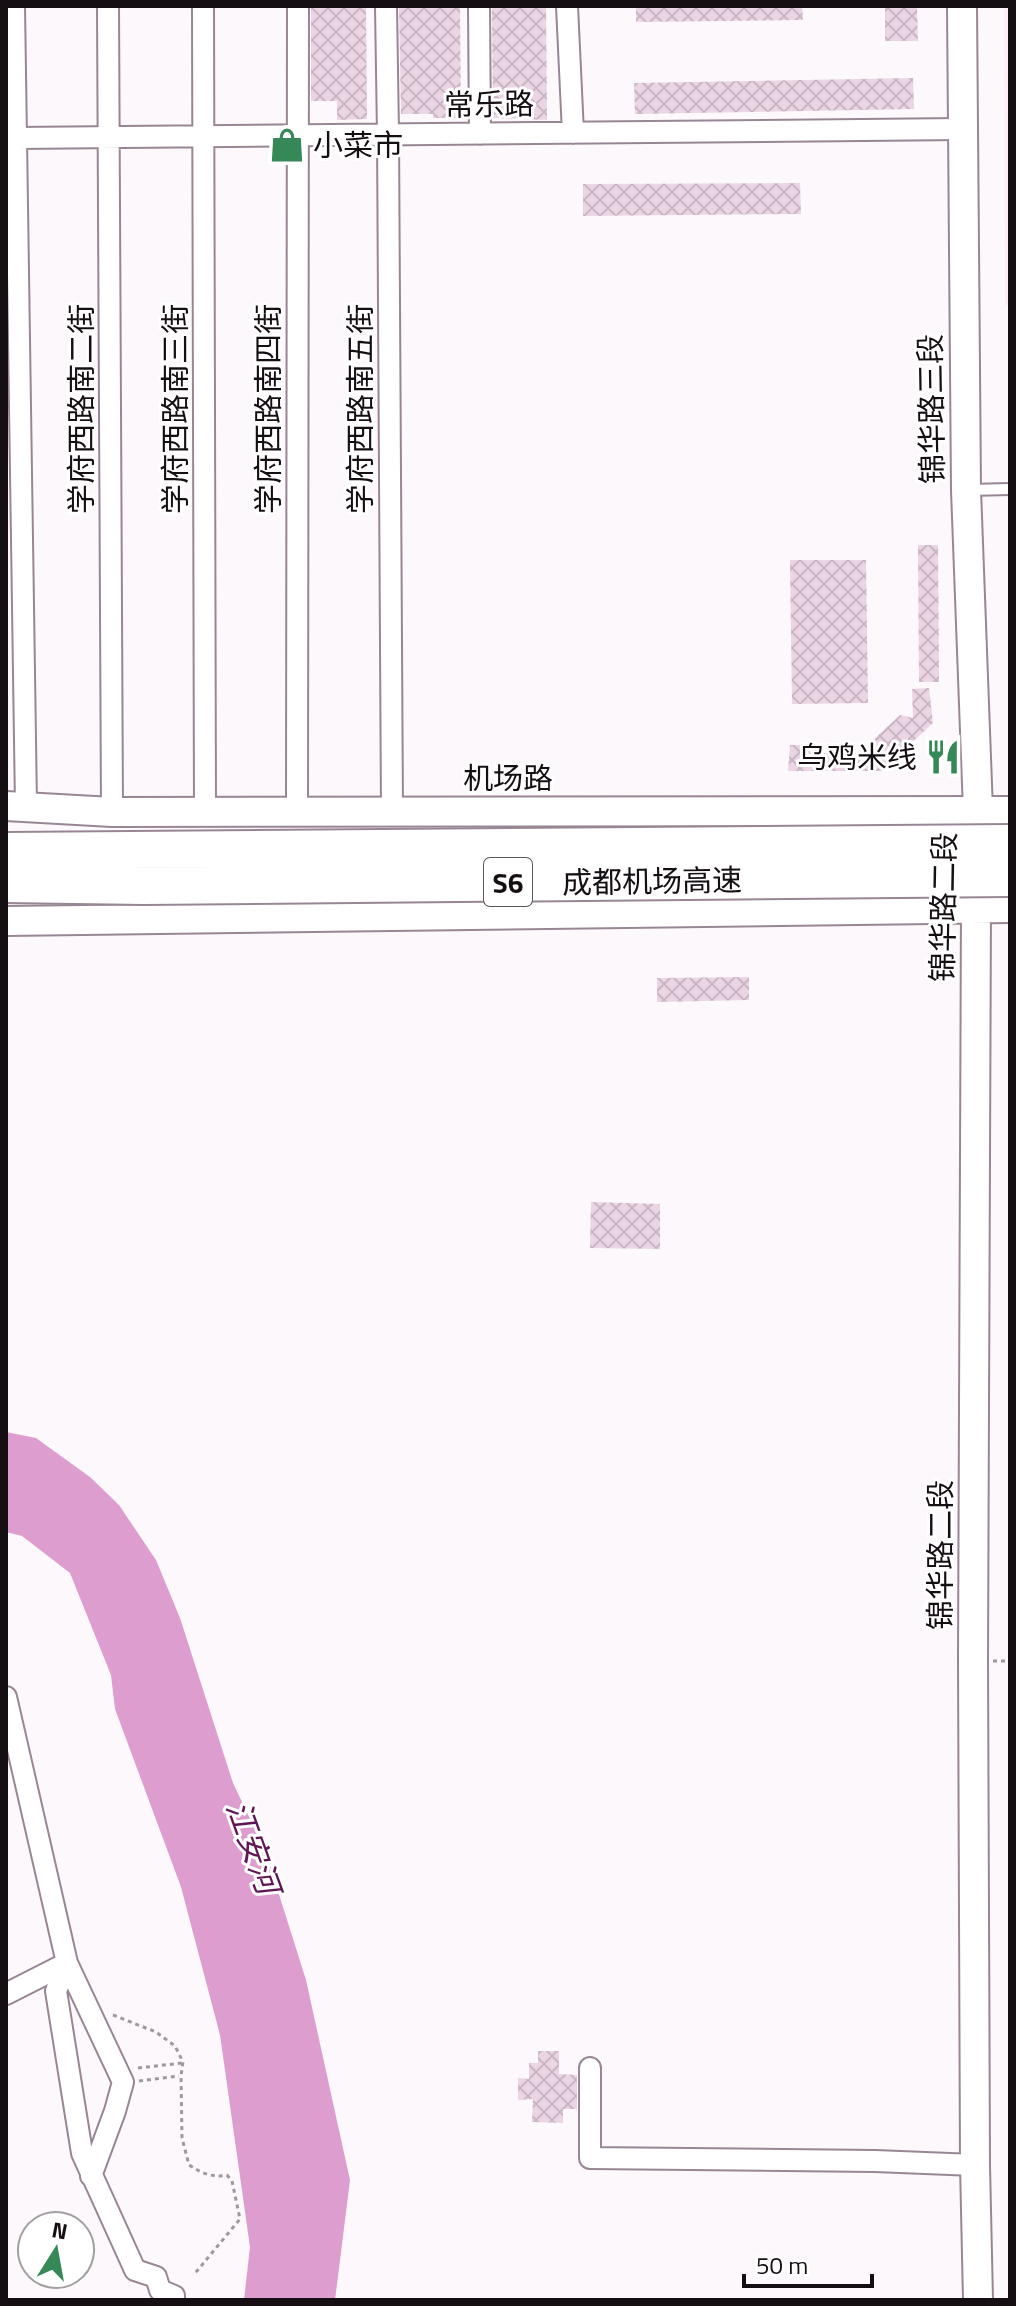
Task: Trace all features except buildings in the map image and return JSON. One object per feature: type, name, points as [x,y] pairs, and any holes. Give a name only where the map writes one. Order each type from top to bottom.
[{"type":"highway","name":"成都机场高速","points":[[6,851],[1010,843]]},
{"type":"highway","name":"成都机场高速","points":[[6,884],[144,886],[1010,878]]},
{"type":"main road","name":"锦华路三段","points":[[962,6],[966,490],[978,811]]},
{"type":"main road","name":"机场路","points":[[16,806],[112,812],[1010,811]]},
{"type":"main road","name":"锦华路二段","points":[[978,811],[973,1645],[978,2300]]},
{"type":"main road","points":[[6,921],[1010,908]]},
{"type":"street","points":[[14,6],[16,806]]},
{"type":"street","name":"学府西路南二街","points":[[108,6],[112,812]]},
{"type":"street","name":"学府西路南三街","points":[[203,6],[205,812]]},
{"type":"street","name":"学府西路南四街","points":[[297,812],[298,6]]},
{"type":"street","name":"学府西路南五街","points":[[386,6],[392,812]]},
{"type":"street","points":[[479,6],[480,134]]},
{"type":"street","points":[[567,6],[573,133]]},
{"type":"street","name":"常乐路","points":[[16,138],[962,129]]},
{"type":"street","points":[[6,1697],[67,1963],[121,2077],[115,2111],[91,2176]]},
{"type":"street","points":[[6,1994],[67,1963]]},
{"type":"street","points":[[67,1963],[56,1991],[82,2153],[135,2270],[156,2277],[160,2290],[174,2296],[174,2300]]},
{"type":"street","points":[[590,2068],[590,2158],[975,2165]]},
{"type":"lane","points":[[966,490],[1010,489]]},
{"type":"path","points":[[88,2008],[104,2005],[112,2014],[156,2032],[175,2046],[183,2062],[182,2138],[189,2165],[216,2178],[227,2175],[232,2181],[240,2219],[193,2273]]},
{"type":"path","points":[[121,2077],[183,2062]]},
{"type":"path","points":[[121,2077],[181,2076]]},
{"type":"shaded area","points":[[1004,6],[1010,6],[1010,305],[1005,305]]},
{"type":"water","name":"江安河","points":[[6,1432],[36,1438],[90,1477],[119,1505],[156,1560],[180,1618],[233,1783],[265,1850],[306,1980],[350,2180],[335,2300],[244,2300],[250,2247],[220,2035],[181,1887],[115,1709],[111,1675],[70,1573],[22,1536],[6,1532]]},
{"type":"place","name":"小菜市","points":[[287,145]]},
{"type":"place","name":"乌鸡米线","points":[[943,757]]}]
